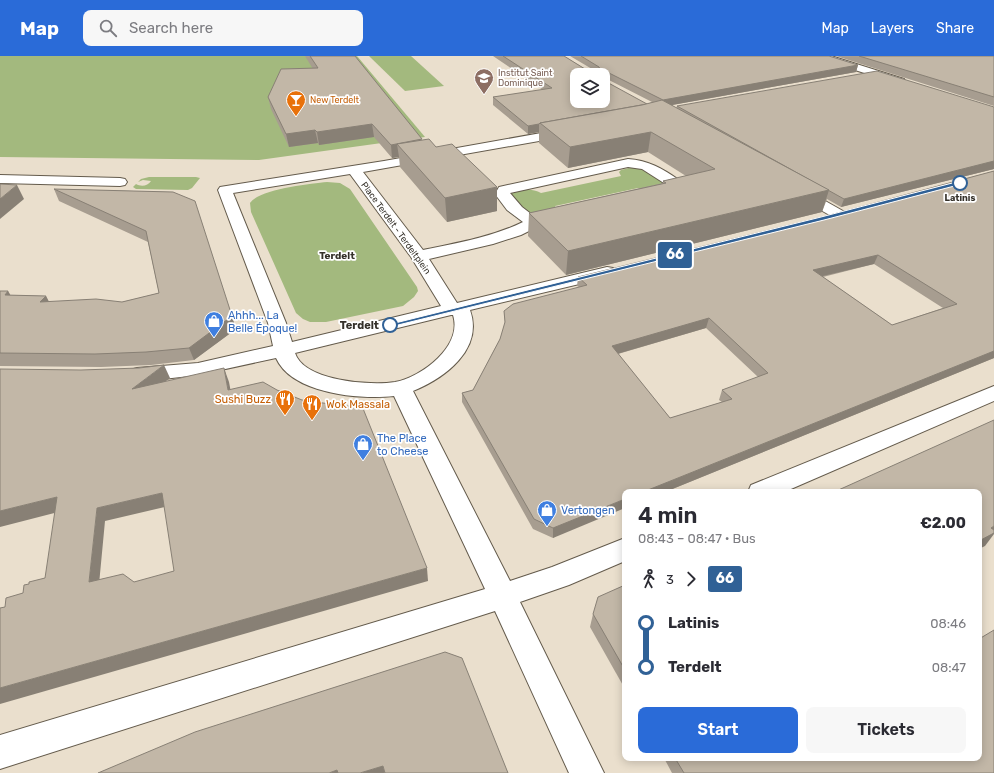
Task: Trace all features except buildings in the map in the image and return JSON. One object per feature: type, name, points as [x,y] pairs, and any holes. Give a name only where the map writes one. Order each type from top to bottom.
[{"type":"street","points":[[821,56],[913,85]]},
{"type":"street","points":[[853,77],[876,73]]},
{"type":"street","points":[[354,170],[578,130]]},
{"type":"street","points":[[568,216],[546,222],[535,222],[527,219],[505,199],[502,194],[504,190],[628,163],[638,163],[652,168],[676,186],[672,193],[650,198]]},
{"type":"street","name":"Place Terdelt - Terdeltplein","points":[[285,350],[281,334],[225,190],[354,170],[419,256],[456,309],[465,316],[466,327],[459,346],[448,361],[425,376],[401,388]]},
{"type":"street","points":[[0,179],[120,182]]},
{"type":"street","points":[[786,184],[845,212],[815,221]]},
{"type":"street","points":[[419,256],[487,241],[515,232],[535,222]]},
{"type":"street","points":[[118,376],[198,369],[285,350],[621,268]]},
{"type":"street","points":[[285,350],[288,361],[303,374],[332,386],[370,390],[401,388],[419,422],[587,773]]},
{"type":"street","points":[[767,489],[994,393]]},
{"type":"street","points":[[0,752],[502,596],[559,577],[622,550]]},
{"type":"green space","points":[[0,56],[357,56],[425,137],[259,160],[0,157]]},
{"type":"green space","points":[[369,56],[411,56],[444,86],[405,91]]},
{"type":"green space","points":[[640,167],[667,184],[643,191],[638,188],[555,206],[556,208],[527,215],[509,195],[520,190],[534,190],[541,193],[621,176],[619,172],[621,170]]},
{"type":"green space","points":[[149,177],[200,178],[192,188],[188,190],[136,189],[133,187],[136,184],[142,186],[148,184],[151,181],[143,180],[138,182],[141,179]]},
{"type":"green space","points":[[327,182],[340,183],[350,189],[417,287],[418,291],[414,297],[403,306],[326,322],[310,322],[303,319],[296,313],[251,212],[250,203],[255,198],[263,194],[274,191]]},
{"type":"bus line","name":"66","points":[[390,325],[822,219],[960,183]]},
{"type":"place","name":"Institut Saint Dominique","points":[[484,95]]},
{"type":"place","name":"New Terdelt","points":[[296,117]]},
{"type":"place","name":"Latinis","points":[[960,183]]},
{"type":"place","name":"Terdelt","points":[[390,325]]},
{"type":"place","name":"Ahhh... La Belle Époque!","points":[[214,338]]},
{"type":"place","name":"Sushi Buzz","points":[[285,416]]},
{"type":"place","name":"Wok Massala","points":[[312,421]]},
{"type":"place","name":"The Place to Cheese","points":[[363,461]]},
{"type":"place","name":"Vertongen","points":[[547,527]]},
{"type":"district","name":"Terdelt","points":[[337,256]]}]
